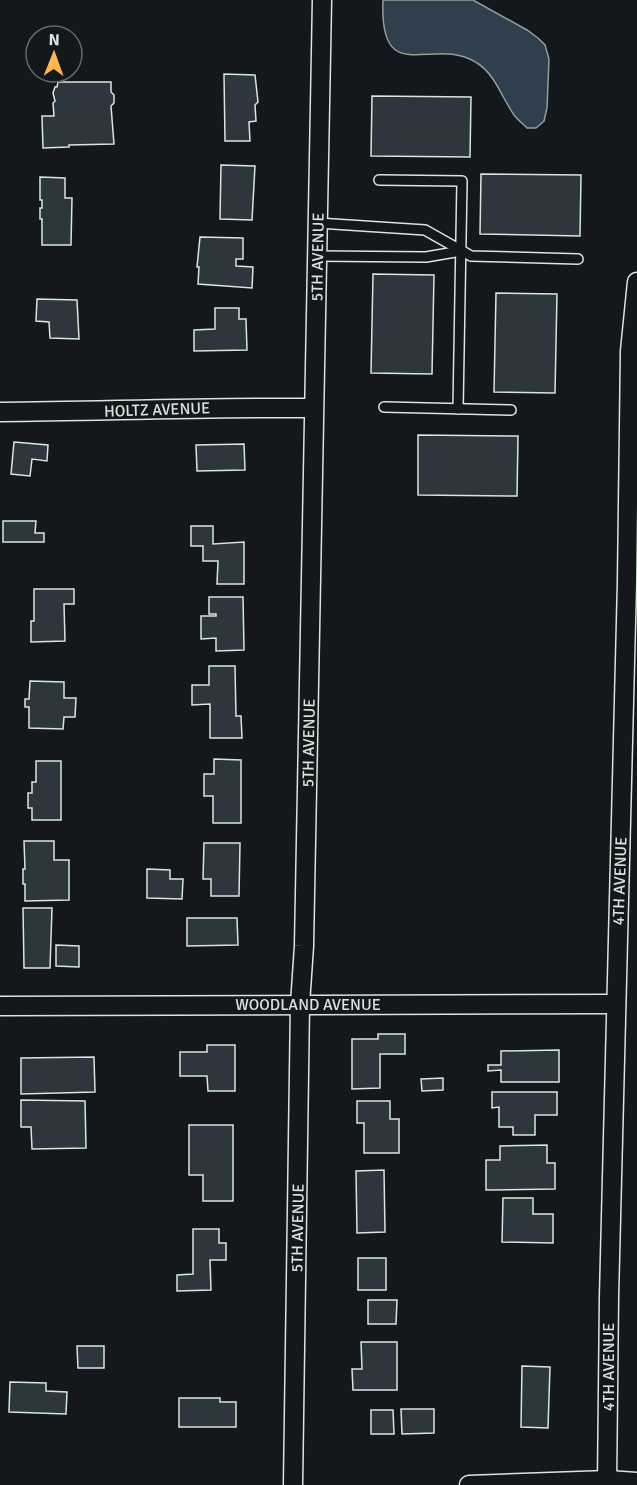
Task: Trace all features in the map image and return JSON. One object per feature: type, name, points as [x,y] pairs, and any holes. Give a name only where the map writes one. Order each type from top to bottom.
[{"type":"street","name":"5TH AVENUE","points":[[292,1485],[322,0]]},
{"type":"street","name":"4TH AVENUE","points":[[607,1483],[616,1004],[630,764],[630,351],[637,282]]},
{"type":"street","name":"HOLTZ AVENUE","points":[[0,412],[161,411],[227,406],[313,408]]},
{"type":"street","name":"WOODLAND AVENUE","points":[[0,1006],[616,1004]]},
{"type":"street","points":[[468,1485],[637,1482]]},
{"type":"lane","points":[[379,180],[462,181],[458,409]]},
{"type":"lane","points":[[318,223],[425,230],[471,256],[578,259]]},
{"type":"lane","points":[[317,256],[426,257],[461,251]]},
{"type":"lane","points":[[384,407],[511,410]]},
{"type":"water","points":[[383,0],[473,0],[538,38],[545,45],[549,59],[547,108],[544,121],[536,128],[527,128],[514,115],[489,73],[477,63],[460,56],[412,55],[400,52],[390,44],[384,28]]},
{"type":"building","points":[[224,74],[255,75],[258,102],[255,105],[256,121],[249,122],[250,141],[225,141]]},
{"type":"building","points":[[111,82],[111,92],[114,95],[114,103],[111,106],[114,144],[43,148],[42,116],[54,116],[53,93],[58,84]]},
{"type":"building","points":[[372,96],[471,97],[470,157],[371,156]]},
{"type":"building","points":[[221,165],[255,166],[252,220],[220,219]]},
{"type":"building","points":[[481,174],[581,175],[580,236],[480,234]]},
{"type":"building","points":[[40,177],[65,178],[65,198],[72,198],[71,245],[42,245]]},
{"type":"building","points":[[200,237],[243,238],[243,259],[236,259],[236,266],[253,267],[252,288],[198,284]]},
{"type":"building","points":[[373,274],[434,275],[432,374],[371,373]]},
{"type":"building","points":[[496,293],[557,294],[555,393],[494,392]]},
{"type":"building","points":[[37,299],[77,300],[79,339],[50,338],[49,322],[36,321]]},
{"type":"building","points":[[215,308],[239,308],[239,319],[246,319],[247,350],[194,351],[194,330],[215,329]]},
{"type":"building","points":[[418,435],[518,436],[517,496],[418,495]]},
{"type":"building","points":[[14,442],[48,445],[47,461],[32,459],[30,476],[11,474]]},
{"type":"building","points":[[244,444],[245,470],[197,471],[196,445]]},
{"type":"building","points":[[3,521],[36,521],[35,533],[44,533],[44,542],[3,542]]},
{"type":"building","points":[[191,526],[213,526],[213,544],[244,542],[244,584],[217,584],[218,561],[203,561],[203,546],[191,546]]},
{"type":"building","points":[[34,589],[74,589],[74,604],[64,604],[65,641],[31,642],[31,621],[34,621]]},
{"type":"building","points":[[209,597],[243,597],[244,650],[216,651],[216,638],[201,639],[201,616],[216,616],[216,614],[209,614]]},
{"type":"building","points":[[209,666],[235,666],[236,716],[241,716],[242,738],[210,738],[210,704],[192,705],[192,685],[209,685]]},
{"type":"building","points":[[30,681],[64,682],[64,698],[76,698],[75,717],[64,717],[63,729],[29,728],[29,707],[25,707],[25,699],[29,699]]},
{"type":"building","points":[[214,759],[241,760],[241,823],[213,823],[213,796],[204,796],[204,774],[214,774]]},
{"type":"building","points":[[36,761],[61,761],[61,820],[32,820],[32,808],[28,808],[28,793],[32,793],[32,782],[36,782]]},
{"type":"building","points":[[24,841],[54,841],[54,860],[69,860],[69,900],[25,901]]},
{"type":"building","points":[[204,843],[240,843],[239,896],[211,896],[211,879],[203,879]]},
{"type":"building","points":[[147,869],[170,870],[170,879],[183,879],[182,899],[147,898]]},
{"type":"building","points":[[23,908],[52,908],[50,968],[24,968]]},
{"type":"building","points":[[187,918],[237,918],[238,945],[187,946]]},
{"type":"building","points":[[56,945],[79,946],[79,967],[56,966]]},
{"type":"building","points":[[378,1034],[405,1034],[405,1054],[380,1054],[380,1088],[352,1089],[352,1039],[378,1039]]},
{"type":"building","points":[[207,1045],[235,1045],[235,1091],[208,1091],[207,1076],[180,1076],[180,1052],[207,1052]]},
{"type":"building","points":[[559,1050],[559,1082],[501,1082],[501,1070],[488,1071],[488,1065],[501,1065],[501,1051]]},
{"type":"building","points":[[94,1057],[95,1092],[21,1094],[21,1058]]},
{"type":"building","points":[[443,1078],[443,1090],[422,1091],[421,1079]]},
{"type":"building","points":[[492,1092],[557,1092],[557,1115],[535,1115],[535,1135],[513,1135],[513,1127],[499,1127],[499,1107],[492,1108]]},
{"type":"building","points":[[21,1100],[85,1101],[86,1148],[32,1149],[31,1127],[21,1127]]},
{"type":"building","points":[[357,1101],[390,1101],[390,1119],[399,1119],[399,1153],[364,1153],[364,1123],[357,1123]]},
{"type":"building","points":[[189,1125],[233,1125],[233,1201],[203,1201],[203,1175],[189,1175]]},
{"type":"building","points":[[547,1145],[547,1163],[555,1163],[555,1189],[486,1190],[486,1160],[500,1160],[500,1146]]},
{"type":"building","points":[[384,1170],[385,1232],[357,1233],[356,1171]]},
{"type":"building","points":[[503,1198],[533,1198],[533,1214],[553,1214],[553,1243],[502,1242]]},
{"type":"building","points":[[193,1229],[219,1229],[219,1243],[226,1243],[226,1260],[210,1260],[211,1290],[177,1291],[177,1275],[193,1274]]},
{"type":"building","points":[[358,1258],[386,1258],[386,1290],[358,1290]]},
{"type":"building","points":[[368,1300],[397,1300],[396,1324],[368,1324]]},
{"type":"building","points":[[361,1342],[397,1342],[397,1390],[353,1390],[352,1369],[362,1369]]},
{"type":"building","points":[[77,1346],[104,1346],[104,1368],[78,1368]]},
{"type":"building","points":[[522,1366],[550,1367],[548,1428],[521,1427]]},
{"type":"building","points":[[10,1382],[46,1383],[46,1391],[67,1392],[66,1414],[9,1412]]},
{"type":"building","points":[[179,1398],[220,1398],[220,1402],[236,1402],[236,1427],[179,1427]]},
{"type":"building","points":[[401,1409],[434,1409],[434,1433],[402,1434]]},
{"type":"building","points":[[371,1410],[393,1410],[394,1434],[371,1434]]}]
